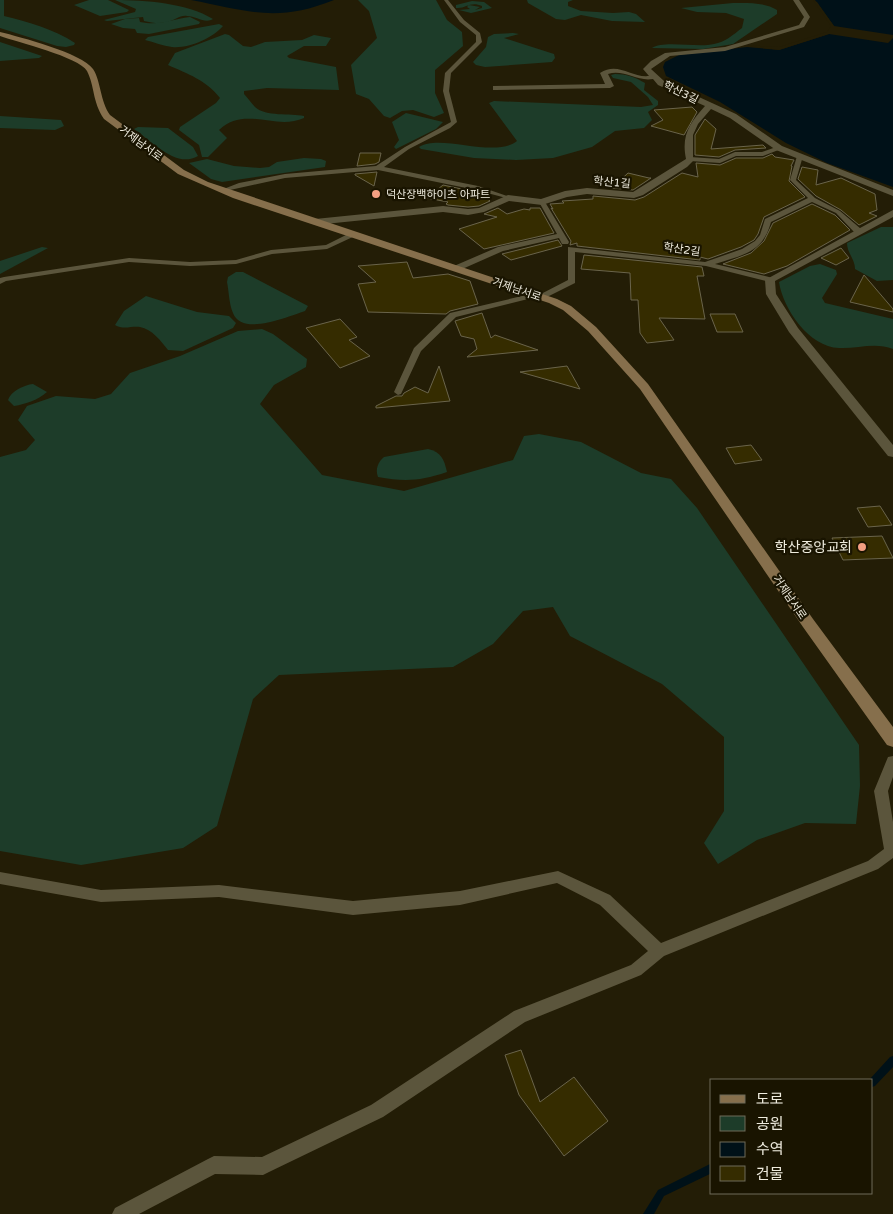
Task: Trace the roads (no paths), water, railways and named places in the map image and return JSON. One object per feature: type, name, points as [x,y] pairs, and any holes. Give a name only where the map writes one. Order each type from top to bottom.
[{"type":"main road","name":"거제남서로","points":[[0,34],[64,54],[82,62],[90,70],[100,107],[107,117],[181,172],[223,191],[538,296],[567,308],[579,317],[644,387],[808,623],[893,740]]},
{"type":"street","name":"학산3길","points":[[796,0],[807,17],[802,26],[743,45],[709,52],[669,54],[654,61],[647,69],[661,83],[733,116],[779,148],[893,193]]},
{"type":"street","points":[[496,88],[610,86],[604,74],[612,70],[624,70],[643,78],[655,77]]},
{"type":"street","points":[[690,159],[687,148],[689,132],[710,105]]},
{"type":"street","name":"학산1길","points":[[508,198],[542,202],[565,194],[587,191],[634,195],[684,165],[690,159]]},
{"type":"street","points":[[315,222],[443,209],[468,212],[481,210],[508,198]]},
{"type":"street","points":[[893,213],[770,280],[771,294],[793,330],[893,453]]},
{"type":"lane","points":[[378,168],[407,148],[454,122],[446,91],[448,72],[479,42],[478,34],[462,21],[446,0]]},
{"type":"lane","points":[[690,159],[720,161],[735,154],[763,154],[779,148]]},
{"type":"lane","points":[[800,156],[793,180],[812,199],[838,212],[858,231]]},
{"type":"lane","points":[[223,191],[239,184],[285,176],[378,168],[478,188],[508,198]]},
{"type":"lane","name":"학산2길","points":[[571,249],[706,264],[745,251],[758,243],[764,235],[768,221],[812,199]]},
{"type":"lane","points":[[398,392],[417,350],[453,315],[538,296],[572,281],[571,249],[560,236],[542,202]]},
{"type":"lane","points":[[0,282],[4,279],[129,260],[190,264],[236,262],[271,252],[327,246],[353,235]]},
{"type":"lane","points":[[457,268],[501,249],[560,236]]},
{"type":"lane","points":[[706,264],[733,269],[770,280]]},
{"type":"lane","points":[[121,1214],[214,1165],[263,1166],[377,1111],[520,1016],[636,970],[659,951],[873,865],[890,851],[880,792],[893,761]]},
{"type":"lane","points":[[0,878],[101,896],[219,891],[353,908],[460,898],[558,877],[605,900],[659,951]]},
{"type":"water","points":[[191,0],[334,0],[296,11],[262,13]]},
{"type":"water","points":[[815,0],[893,0],[893,187],[827,163],[786,143],[720,102],[666,76],[663,67],[665,62],[679,55],[747,47],[779,50],[829,34],[834,26]]},
{"type":"waterway","points":[[873,1082],[893,1060]]},
{"type":"waterway","points":[[648,1214],[661,1193],[710,1169]]},
{"type":"place","name":"덕산장백하이츠 아파트","points":[[376,194]]},
{"type":"place","name":"학산중앙교회","points":[[862,547]]}]
